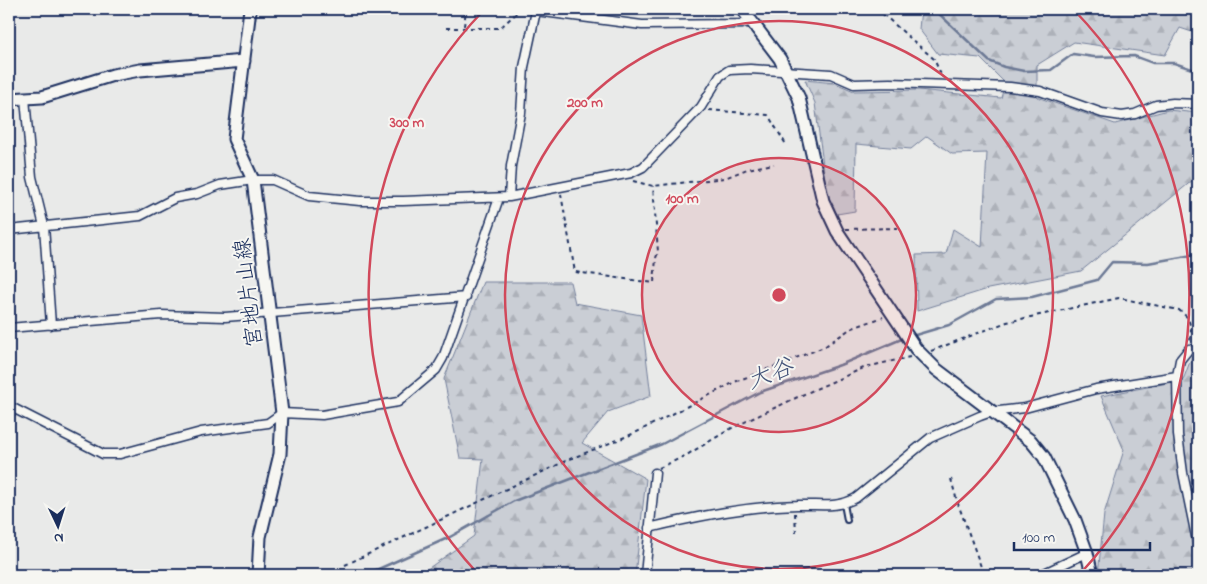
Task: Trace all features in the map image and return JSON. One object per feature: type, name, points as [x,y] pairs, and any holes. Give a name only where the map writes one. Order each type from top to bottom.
[{"type":"street","name":"宮地片山線","points":[[250,9],[234,139],[253,180],[282,413],[280,454],[260,537],[258,575]]},
{"type":"street","points":[[742,9],[786,72],[799,98],[823,201],[837,231],[916,349],[936,369],[1031,442],[1044,457],[1075,520],[1087,553],[1092,575]]},
{"type":"street","points":[[509,198],[511,166],[521,113],[524,67],[536,10],[642,25],[742,24],[752,21]]},
{"type":"street","points":[[9,99],[42,97],[113,75],[140,70],[244,60]]},
{"type":"street","points":[[9,230],[140,216],[175,198],[197,194],[220,185],[253,180],[273,180],[309,196],[360,201],[509,198],[623,174],[643,167],[701,107],[720,76],[729,70],[750,69],[831,74],[854,84],[1010,87],[1040,91],[1102,113],[1122,116],[1135,114],[1156,105],[1173,103],[1198,104]]},
{"type":"street","points":[[25,98],[32,177],[44,226],[51,325]]},
{"type":"street","points":[[9,406],[103,454],[120,454],[228,426],[268,423],[282,413],[322,415],[398,402],[436,370],[443,358],[466,297],[499,198]]},
{"type":"street","points":[[9,328],[161,315],[225,317],[270,311],[466,297]]},
{"type":"street","points":[[1189,349],[1180,360],[1177,376],[1178,435],[1183,472],[1198,546]]},
{"type":"street","points":[[649,528],[743,511],[794,505],[829,506],[844,504],[856,498],[930,438],[991,412],[1025,408],[1096,389],[1177,376]]},
{"type":"street","points":[[645,575],[655,473]]},
{"type":"street","points":[[1040,575],[1087,553]]},
{"type":"lane","points":[[844,504],[846,520]]},
{"type":"path","points":[[464,26],[466,9]]},
{"type":"path","points":[[446,28],[464,26],[500,28],[521,9]]},
{"type":"path","points":[[877,9],[934,59],[946,85]]},
{"type":"path","points":[[701,107],[702,109],[768,115],[787,146]]},
{"type":"path","points":[[623,174],[637,183],[653,186],[732,176],[747,169],[774,164]]},
{"type":"path","points":[[560,188],[575,272],[654,283],[658,252],[653,186]]},
{"type":"path","points":[[837,231],[848,228],[899,228]]},
{"type":"path","points":[[345,565],[570,458],[635,433],[737,381],[824,347],[850,329],[895,318]]},
{"type":"path","points":[[951,479],[984,575]]},
{"type":"path","points":[[794,505],[796,533]]},
{"type":"green space","points":[[921,9],[1198,9],[1198,34],[1180,28],[1165,55],[1074,42],[1037,65],[1037,97],[1115,124],[1168,110],[1198,113],[1198,176],[1081,271],[988,289],[917,311],[916,255],[946,254],[953,229],[982,247],[987,153],[952,154],[927,136],[911,149],[856,144],[855,211],[837,214],[827,195],[815,103],[805,80],[835,83],[854,91],[918,90],[1001,98],[1005,83],[980,58],[938,54],[919,29]]},
{"type":"green space","points":[[483,282],[570,282],[575,303],[641,315],[651,396],[608,412],[582,443],[646,479],[635,575],[419,575],[474,536],[483,459],[460,458],[444,379]]},
{"type":"green space","points":[[1198,314],[1198,575],[1098,575],[1104,514],[1124,450],[1101,396],[1183,380],[1196,346],[1194,315]]},
{"type":"waterway","points":[[934,9],[989,61],[1004,67],[1024,71],[1051,70],[1073,54],[1094,57],[1134,56],[1153,63],[1174,63],[1198,71]]},
{"type":"waterway","name":"大谷","points":[[912,336],[949,325],[996,299],[1032,297],[1097,280],[1112,262],[1148,263],[1198,254]]},
{"type":"waterway","name":"大谷","points":[[365,575],[450,537],[514,501],[662,444],[760,392],[840,365],[904,338]]}]
